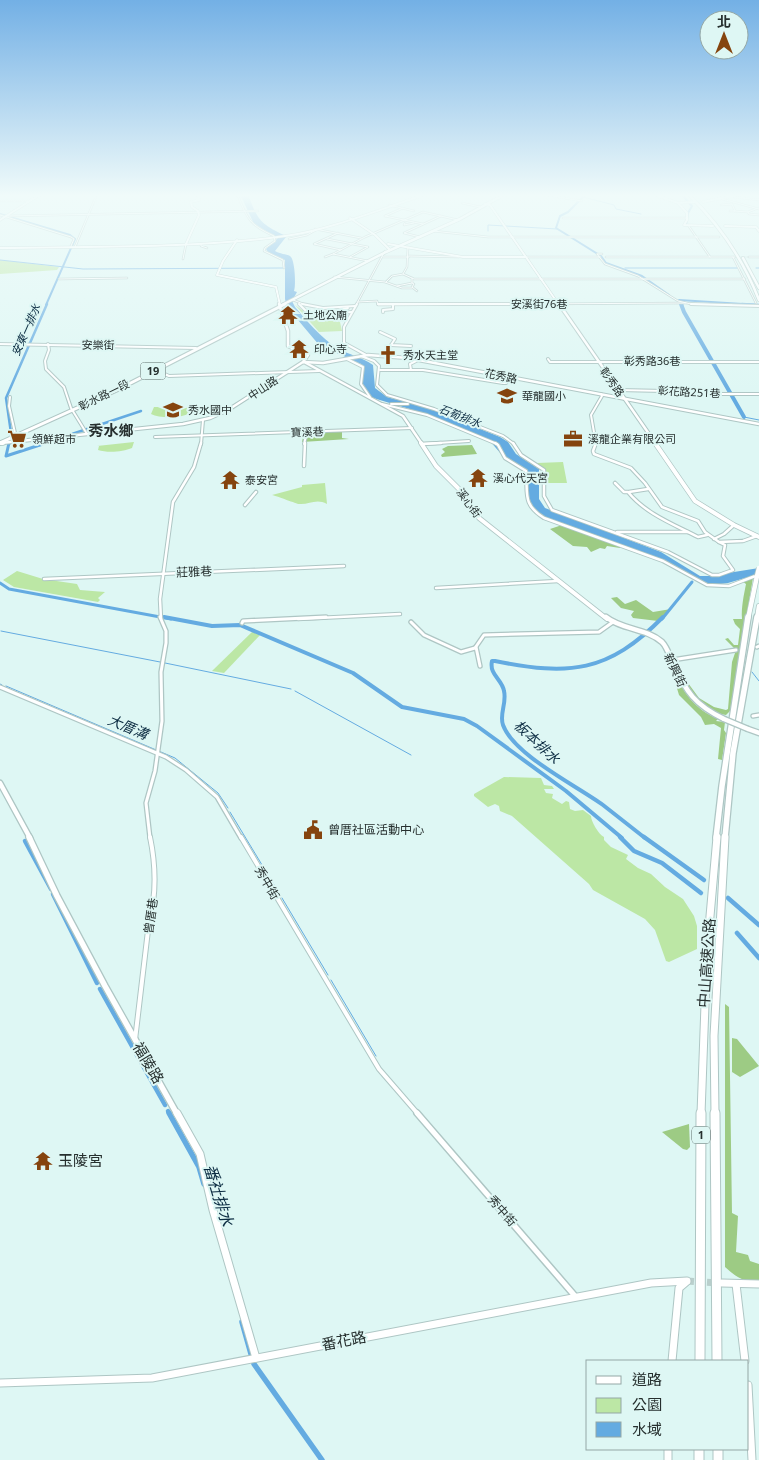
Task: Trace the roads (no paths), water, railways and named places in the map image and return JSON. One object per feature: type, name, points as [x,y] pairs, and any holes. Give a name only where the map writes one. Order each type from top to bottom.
[{"type":"highway","points":[[740,262],[758,303]]},
{"type":"highway","points":[[744,262],[759,288]]},
{"type":"highway","name":"中山高速公路","points":[[700,1360],[702,1036],[713,864],[728,740],[759,568]]},
{"type":"highway","name":"中山高速公路","points":[[717,1360],[714,1036],[725,838],[733,753],[759,606]]},
{"type":"main road","name":"19","points":[[280,306],[365,262]]},
{"type":"main road","name":"19","points":[[293,300],[300,295]]},
{"type":"main road","name":"彰水路一段","points":[[72,409],[293,300]]},
{"type":"main road","name":"彰水路一段","points":[[0,442],[118,389],[194,348]]},
{"type":"street","points":[[221,262],[217,275],[276,286],[280,306]]},
{"type":"street","points":[[283,262],[284,268]]},
{"type":"street","points":[[366,355],[344,343],[344,327],[380,262]]},
{"type":"street","points":[[403,274],[408,262]]},
{"type":"street","name":"彰秀路","points":[[529,262],[695,501],[758,537]]},
{"type":"street","points":[[604,262],[644,279],[674,300],[686,303]]},
{"type":"street","points":[[735,262],[745,279],[753,300],[758,303]]},
{"type":"street","points":[[385,282],[392,276],[403,274],[412,278],[745,279]]},
{"type":"street","points":[[335,277],[385,282],[417,290]]},
{"type":"street","points":[[59,279],[127,278]]},
{"type":"street","points":[[412,278],[412,283],[414,284],[412,288]]},
{"type":"street","points":[[396,286],[412,283]]},
{"type":"street","points":[[293,300],[309,314],[352,312]]},
{"type":"street","name":"安溪街76巷","points":[[358,302],[377,301],[378,305],[758,303]]},
{"type":"street","points":[[299,304],[348,307]]},
{"type":"street","points":[[383,312],[383,310],[393,310],[393,304]]},
{"type":"street","name":"溪心街","points":[[280,306],[290,336],[288,346],[308,356],[304,362],[403,416],[440,470],[466,497],[479,518],[613,622],[653,635]]},
{"type":"street","points":[[340,312],[338,310],[355,306]]},
{"type":"street","points":[[380,332],[395,339],[391,345],[411,346]]},
{"type":"street","name":"安樂街","points":[[0,344],[194,348]]},
{"type":"street","points":[[48,344],[49,350],[45,362],[46,369],[64,387],[72,409],[87,434]]},
{"type":"street","name":"花秀路","points":[[347,359],[366,355],[418,360],[759,424]]},
{"type":"street","points":[[361,356],[376,362],[380,370],[377,380],[379,389],[389,396],[437,410],[508,438],[521,455],[544,470],[544,498],[549,508],[668,552],[708,574],[725,574],[733,570],[725,561],[722,551],[725,545],[708,535],[698,521],[662,508],[631,468],[598,456],[593,452],[596,443],[591,415],[600,401],[602,396],[600,393]]},
{"type":"street","points":[[347,359],[363,367],[360,384],[369,398]]},
{"type":"street","name":"中山路","points":[[7,439],[15,441],[162,428],[203,420],[236,406],[304,362],[323,363],[347,359]]},
{"type":"street","name":"彰秀路36巷","points":[[548,359],[550,362],[759,362]]},
{"type":"street","points":[[411,370],[410,364],[418,360]]},
{"type":"street","points":[[155,369],[169,376],[319,371]]},
{"type":"street","points":[[380,370],[425,370],[503,384],[506,383],[509,377]]},
{"type":"street","name":"彰花路251巷","points":[[618,390],[665,391],[680,394],[759,394]]},
{"type":"street","points":[[10,397],[9,406],[15,434]]},
{"type":"street","points":[[382,404],[412,404]]},
{"type":"street","points":[[388,404],[427,415],[495,443],[505,458],[526,471],[526,501],[531,509],[544,518],[663,561],[693,580],[707,585],[729,586],[758,575]]},
{"type":"street","points":[[158,752],[162,721],[161,672],[166,643],[166,631],[159,615],[173,502],[177,489],[194,466],[202,435],[203,420]]},
{"type":"street","name":"寶溪巷","points":[[155,437],[412,428]]},
{"type":"street","points":[[304,466],[303,451],[307,432]]},
{"type":"street","points":[[422,444],[469,441]]},
{"type":"street","points":[[615,483],[622,491],[648,489]]},
{"type":"street","points":[[245,505],[256,492]]},
{"type":"street","points":[[628,492],[638,504],[689,532],[699,537],[708,535]]},
{"type":"street","points":[[713,539],[724,534],[734,525]]},
{"type":"street","points":[[614,532],[689,532]]},
{"type":"street","points":[[720,542],[744,541],[758,537]]},
{"type":"street","name":"莊雅巷","points":[[44,579],[344,566]]},
{"type":"street","points":[[436,588],[559,581]]},
{"type":"street","points":[[242,624],[243,620],[400,614]]},
{"type":"street","points":[[411,622],[417,630],[452,649],[466,652],[476,647],[484,635],[596,632],[613,622]]},
{"type":"street","name":"新興街","points":[[653,635],[663,644],[686,693],[692,701],[702,709],[759,734]]},
{"type":"street","points":[[476,647],[480,666]]},
{"type":"street","points":[[672,660],[736,650]]},
{"type":"street","name":"秀中街","points":[[0,687],[158,752],[186,770],[217,797],[379,1069],[576,1297]]},
{"type":"street","points":[[753,716],[759,715]]},
{"type":"street","name":"曾厝巷","points":[[135,1041],[149,922],[154,903],[155,862],[146,816],[148,791],[158,752]]},
{"type":"street","name":"福陵路","points":[[0,783],[135,1041],[200,1154],[213,1210],[256,1358]]},
{"type":"street","name":"番花路","points":[[0,1383],[152,1378],[651,1283],[686,1282],[679,1288],[672,1360]]},
{"type":"street","points":[[722,1283],[759,1284]]},
{"type":"street","points":[[736,1284],[745,1360]]},
{"type":"street","points":[[749,1403],[752,1460]]},
{"type":"water","points":[[285,262],[293,262],[295,272],[294,291],[297,292],[292,301],[314,329],[331,344],[373,365],[375,388],[387,397],[428,408],[508,442],[516,454],[539,469],[539,499],[545,508],[661,552],[700,576],[759,568],[759,574],[728,583],[713,585],[699,581],[667,563],[536,513],[528,504],[527,470],[502,455],[489,440],[429,415],[370,397],[364,392],[362,387],[363,369],[361,364],[319,345],[287,307],[285,299]]},
{"type":"waterway","points":[[20,262],[83,269],[284,268]]},
{"type":"waterway","name":"安東一排水","points":[[46,305],[65,262]]},
{"type":"waterway","points":[[605,262],[642,276],[669,295]]},
{"type":"waterway","points":[[625,268],[738,268]]},
{"type":"waterway","points":[[679,300],[759,305],[742,304]]},
{"type":"waterway","points":[[682,305],[681,303],[684,302]]},
{"type":"waterway","name":"安東一排水","points":[[9,444],[11,433],[6,398],[47,304]]},
{"type":"waterway","points":[[681,304],[744,417]]},
{"type":"waterway","name":"安東一排水","points":[[42,444],[141,411]]},
{"type":"waterway","points":[[744,417],[759,420]]},
{"type":"waterway","name":"安東一排水","points":[[9,443],[6,456],[46,443]]},
{"type":"waterway","name":"板本排水","points":[[662,619],[692,582]]},
{"type":"waterway","points":[[0,583],[9,589],[171,619]]},
{"type":"waterway","points":[[164,617],[212,626],[240,625],[353,673],[402,707],[464,719],[477,726],[566,791],[622,838]]},
{"type":"waterway","name":"板本排水","points":[[645,838],[603,805],[547,769],[509,736],[502,721],[505,695],[501,683],[492,670],[492,661],[545,668],[586,666],[624,650],[643,636],[663,617]]},
{"type":"waterway","points":[[1,631],[160,662]]},
{"type":"waterway","points":[[165,663],[291,689]]},
{"type":"waterway","points":[[752,672],[759,681]]},
{"type":"waterway","name":"大厝溝","points":[[6,686],[175,758],[218,793],[228,808]]},
{"type":"waterway","points":[[295,691],[411,755]]},
{"type":"waterway","name":"大厝溝","points":[[230,812],[279,893]]},
{"type":"waterway","points":[[620,837],[634,851],[662,863],[701,893]]},
{"type":"waterway","name":"板本排水","points":[[644,837],[704,880]]},
{"type":"waterway","name":"番社排水","points":[[25,841],[51,889]]},
{"type":"waterway","name":"番社排水","points":[[53,894],[97,983]]},
{"type":"waterway","name":"大厝溝","points":[[282,898],[328,975]]},
{"type":"waterway","name":"板本排水","points":[[728,898],[759,925]]},
{"type":"waterway","points":[[737,933],[759,958]]},
{"type":"waterway","name":"大厝溝","points":[[331,980],[376,1056]]},
{"type":"waterway","name":"番社排水","points":[[100,989],[165,1105]]},
{"type":"waterway","name":"番社排水","points":[[169,1113],[199,1167],[204,1184]]},
{"type":"waterway","name":"番社排水","points":[[242,1322],[251,1354]]},
{"type":"waterway","name":"番社排水","points":[[254,1364],[322,1460]]},
{"type":"tunnel","points":[[687,1281],[718,1283]]},
{"type":"place","name":"土地公廟","points":[[288,315]]},
{"type":"place","name":"印心寺","points":[[299,349]]},
{"type":"place","name":"秀水天主堂","points":[[388,355]]},
{"type":"place","name":"華龍國小","points":[[507,396]]},
{"type":"place","name":"秀水國中","points":[[173,410]]},
{"type":"place","name":"領鮮超市","points":[[17,439]]},
{"type":"place","name":"溪龍企業有限公司","points":[[573,439]]},
{"type":"place","name":"溪心代天宮","points":[[478,478]]},
{"type":"place","name":"泰安宮","points":[[230,480]]},
{"type":"place","name":"曾厝社區活動中心","points":[[313,830]]},
{"type":"place","name":"玉陵宮","points":[[43,1161]]},
{"type":"district","name":"秀水鄉","points":[[111,431]]},
{"type":"water label","name":"石筍排水","points":[[460,416]]}]
